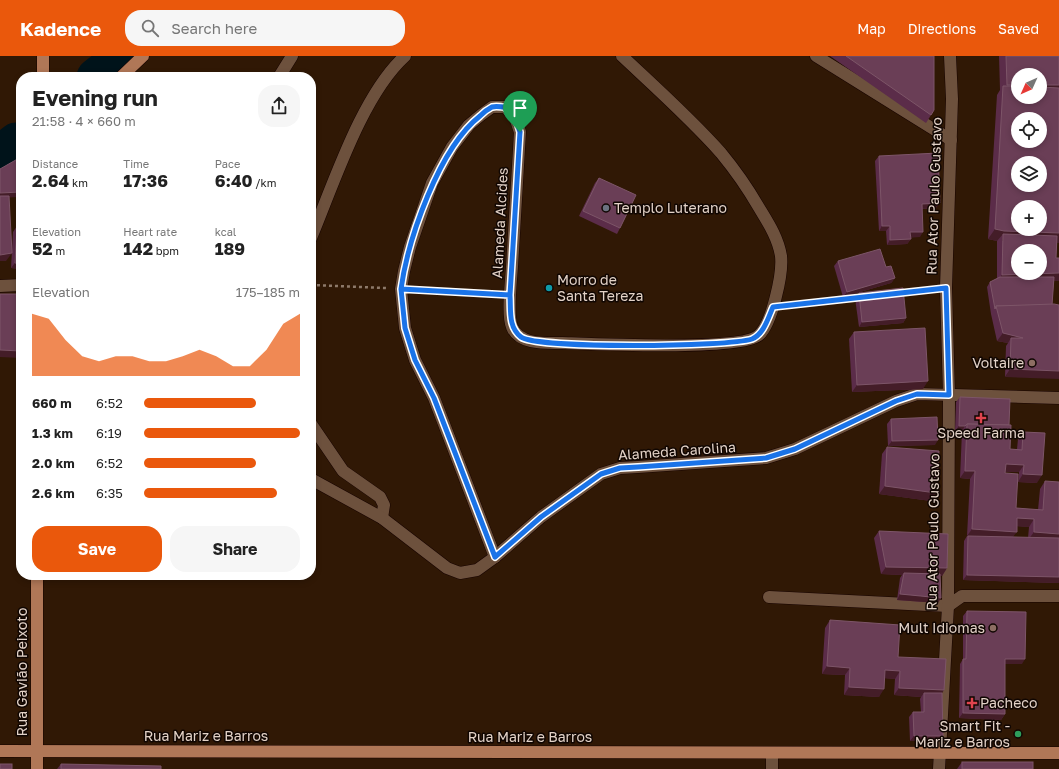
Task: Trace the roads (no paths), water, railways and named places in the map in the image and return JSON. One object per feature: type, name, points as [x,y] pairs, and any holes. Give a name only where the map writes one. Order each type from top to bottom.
[{"type":"main road","points":[[43,56],[43,72]]},
{"type":"main road","points":[[126,72],[143,56]]},
{"type":"main road","name":"Rua Gavião Peixoto","points":[[37,580],[37,769]]},
{"type":"main road","name":"Rua Mariz e Barros","points":[[0,750],[1059,753]]},
{"type":"street","points":[[282,72],[292,56]]},
{"type":"street","points":[[316,226],[356,132],[368,108],[393,67],[405,56]]},
{"type":"street","name":"Alameda Alcides","points":[[495,557],[434,398],[415,360],[405,328],[401,289],[410,247],[432,183],[452,146],[469,125],[492,107],[504,107],[515,117],[520,132],[510,295],[512,326],[522,338],[541,342],[633,346],[729,344],[759,336],[773,307],[779,284],[781,256],[772,228],[742,179],[721,153],[622,56]]},
{"type":"street","points":[[816,56],[951,140]]},
{"type":"street","name":"Rua Ator Paulo Gustavo","points":[[939,769],[948,606],[949,395],[946,288],[951,140],[950,56]]},
{"type":"street","points":[[0,286],[16,285]]},
{"type":"street","name":"Alameda Carolina","points":[[316,481],[382,518],[447,568],[460,573],[478,570],[541,517],[601,474],[620,468],[766,458],[795,449],[896,401],[917,394],[1059,398]]},
{"type":"street","points":[[316,431],[342,470],[380,497],[384,505],[382,518]]},
{"type":"street","points":[[769,597],[948,606],[962,596],[1059,596]]},
{"type":"street","points":[[772,753],[772,769]]},
{"type":"waterway","points":[[101,72],[121,56]]},
{"type":"waterway","points":[[0,153],[16,141]]},
{"type":"place","name":"Templo Luterano","points":[[606,208]]},
{"type":"place","name":"Morro de Santa Tereza","points":[[549,288]]},
{"type":"place","name":"Voltaire","points":[[1032,363]]},
{"type":"place","name":"Speed Farma","points":[[981,418]]},
{"type":"place","name":"Mult Idiomas","points":[[993,628]]},
{"type":"place","name":"Pacheco","points":[[972,703]]},
{"type":"place","name":"Smart Fit - Mariz e Barros","points":[[1018,734]]}]
